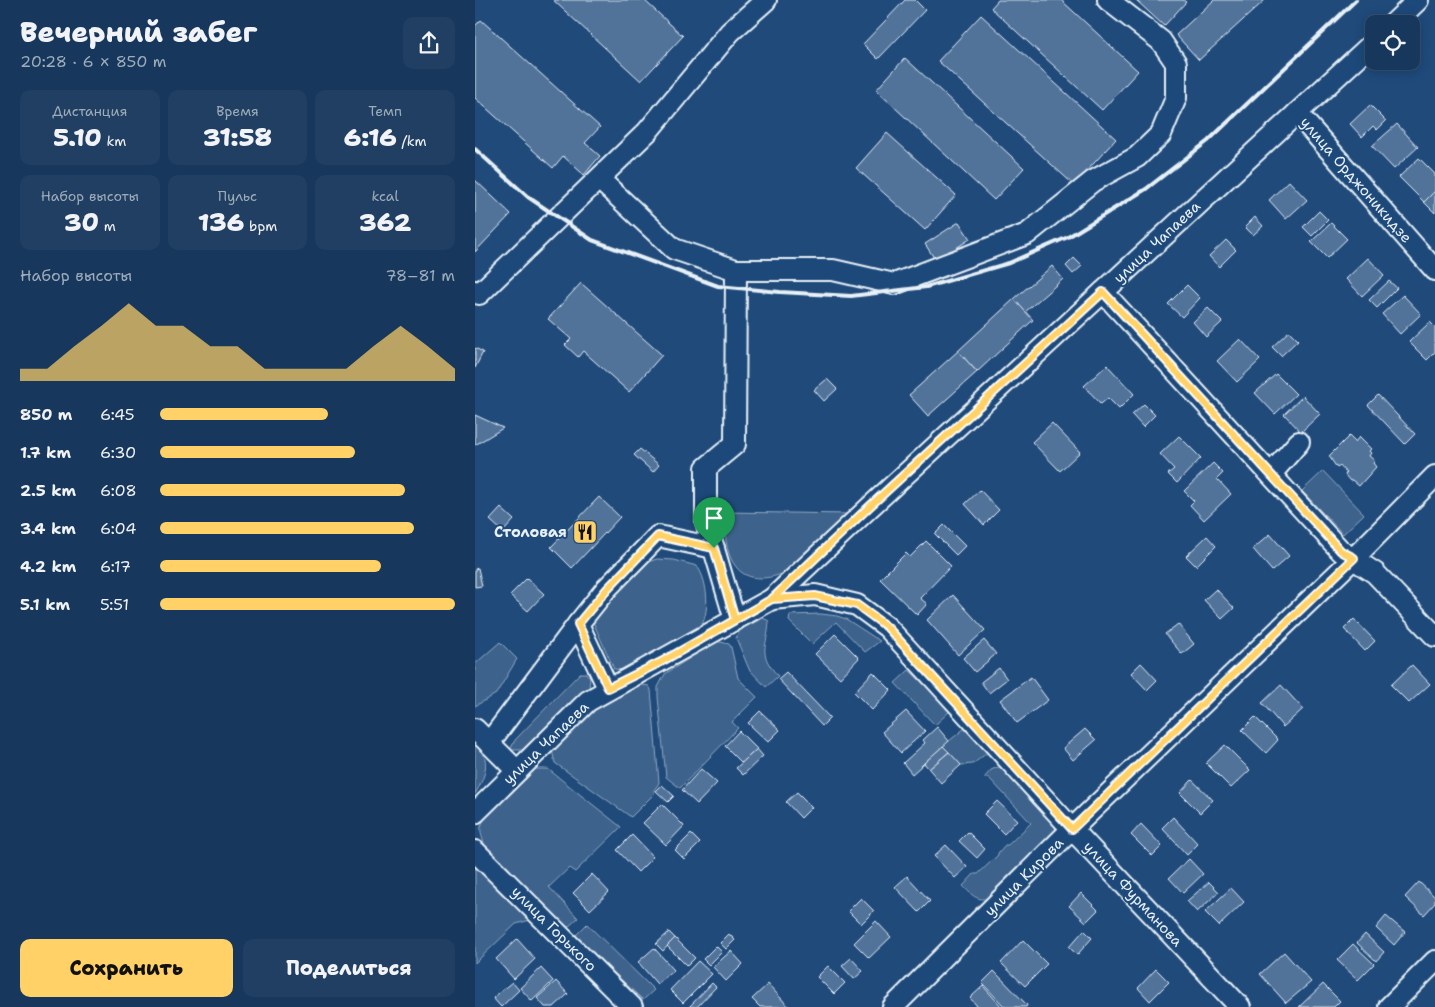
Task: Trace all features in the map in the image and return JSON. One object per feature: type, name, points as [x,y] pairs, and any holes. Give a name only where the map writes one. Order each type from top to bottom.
[{"type":"street","points":[[475,291],[479,294],[647,132],[730,32],[766,0]]},
{"type":"street","points":[[599,179],[674,249],[736,270],[833,270],[894,284],[1027,234],[1093,181],[1137,157],[1161,134],[1177,98],[1176,63],[1161,40],[1108,0]]},
{"type":"street","points":[[1403,15],[1419,0]]},
{"type":"street","name":"улица Чапаева","points":[[475,813],[588,701],[608,688],[661,662],[772,599],[869,507],[1365,50]]},
{"type":"street","name":"улица Орджоникидзе","points":[[1297,114],[1435,270]]},
{"type":"street","points":[[735,620],[706,522],[706,468],[735,444],[736,270]]},
{"type":"street","points":[[1103,292],[1341,551],[1375,573],[1435,636]]},
{"type":"street","points":[[1271,474],[1299,442]]},
{"type":"street","name":"улица Кирова","points":[[893,1007],[1072,829],[1354,558],[1435,476]]},
{"type":"street","points":[[517,771],[482,736],[607,589],[658,536],[714,548]]},
{"type":"street","name":"улица Фурманова","points":[[772,599],[815,596],[857,605],[887,627],[1072,829],[1240,1007]]},
{"type":"street","points":[[578,624],[608,688]]},
{"type":"street","name":"улица Горького","points":[[475,851],[632,1007]]},
{"type":"street","points":[[1389,1007],[1432,969]]},
{"type":"shaded area","points":[[1323,471],[1364,514],[1343,534],[1302,491]]},
{"type":"shaded area","points":[[725,512],[850,514],[795,568],[781,574],[757,578],[743,573],[733,562],[727,548]]},
{"type":"shaded area","points":[[657,559],[674,560],[697,566],[704,580],[707,598],[703,623],[699,629],[624,670],[614,669],[593,622],[595,616],[648,562]]},
{"type":"shaded area","points":[[821,614],[846,619],[880,641],[865,652],[836,622],[812,644],[789,621],[790,615]]},
{"type":"shaded area","points":[[763,618],[769,621],[765,655],[771,668],[778,676],[766,687],[749,669],[736,638],[740,630]]},
{"type":"shaded area","points":[[716,641],[729,644],[738,678],[757,697],[732,722],[738,728],[680,788],[666,777],[658,687],[665,674]]},
{"type":"shaded area","points":[[500,642],[517,659],[496,694],[475,706],[475,664]]},
{"type":"shaded area","points":[[909,670],[951,710],[935,725],[895,683]]},
{"type":"shaded area","points":[[580,673],[586,673],[590,678],[589,688],[586,693],[523,750],[510,750],[515,740]]},
{"type":"shaded area","points":[[642,685],[649,686],[651,690],[659,783],[654,790],[654,794],[631,817],[555,763],[552,750],[593,711],[617,695]]},
{"type":"shaded area","points":[[965,728],[988,752],[973,764],[961,765],[943,746]]},
{"type":"shaded area","points":[[475,745],[483,754],[486,764],[482,780],[475,794]]},
{"type":"shaded area","points":[[1004,767],[1056,822],[1055,833],[990,898],[981,899],[975,897],[963,886],[974,874],[978,874],[998,855],[1005,845],[1008,845],[1031,823],[989,778],[984,778],[991,770]]},
{"type":"shaded area","points":[[533,769],[548,769],[621,827],[575,872],[569,868],[549,887],[578,918],[567,928],[485,846],[481,834],[481,827],[489,813],[503,796]]},
{"type":"shaded area","points":[[475,858],[554,940],[551,943],[530,920],[516,924],[475,963]]},
{"type":"shaded area","points":[[587,924],[654,990],[643,1000],[575,936]]},
{"type":"building","points":[[553,0],[644,0],[683,36],[641,81]]},
{"type":"building","points":[[905,0],[915,0],[925,10],[878,59],[863,44]]},
{"type":"building","points":[[998,0],[1061,0],[1138,71],[1102,110],[991,8]]},
{"type":"building","points":[[1136,0],[1183,0],[1186,2],[1164,26]]},
{"type":"building","points":[[1214,0],[1265,0],[1199,60],[1176,35]]},
{"type":"building","points":[[981,15],[1116,139],[1074,185],[938,61]]},
{"type":"building","points":[[481,20],[600,127],[585,143],[600,156],[584,175],[563,156],[553,168],[475,98],[475,26]]},
{"type":"building","points":[[905,58],[1024,168],[994,200],[876,90]]},
{"type":"building","points":[[1370,105],[1386,121],[1377,130],[1373,126],[1362,137],[1350,124]]},
{"type":"building","points":[[1397,124],[1418,147],[1394,169],[1372,146]]},
{"type":"building","points":[[887,133],[956,195],[925,230],[856,168]]},
{"type":"building","points":[[1419,158],[1435,174],[1435,191],[1424,202],[1399,177]]},
{"type":"building","points":[[475,180],[511,214],[475,252]]},
{"type":"building","points":[[1289,181],[1307,200],[1286,219],[1269,200]]},
{"type":"building","points":[[1435,191],[1435,213],[1424,202]]},
{"type":"building","points":[[1319,211],[1328,220],[1312,236],[1303,227]]},
{"type":"building","points":[[1255,217],[1263,226],[1253,235],[1245,227]]},
{"type":"building","points":[[959,222],[970,239],[936,261],[925,244]]},
{"type":"building","points":[[1331,223],[1347,239],[1327,258],[1311,242]]},
{"type":"building","points":[[1226,240],[1236,250],[1219,267],[1209,256]]},
{"type":"building","points":[[1074,258],[1082,266],[1073,274],[1066,266]]},
{"type":"building","points":[[1368,258],[1384,275],[1362,296],[1346,279]]},
{"type":"building","points":[[1052,266],[1063,279],[1025,312],[1014,299]]},
{"type":"building","points":[[1389,281],[1397,288],[1377,308],[1369,300]]},
{"type":"building","points":[[581,283],[662,355],[629,392],[583,351],[578,357],[565,345],[571,339],[548,319]]},
{"type":"building","points":[[1187,285],[1200,298],[1182,317],[1168,304]]},
{"type":"building","points":[[1403,295],[1421,314],[1400,334],[1382,314]]},
{"type":"building","points":[[1014,299],[1033,320],[977,372],[958,351]]},
{"type":"building","points":[[1208,308],[1222,322],[1206,337],[1193,322]]},
{"type":"building","points":[[1430,322],[1435,327],[1435,352],[1427,360],[1409,342]]},
{"type":"building","points":[[1289,331],[1298,340],[1281,356],[1272,347]]},
{"type":"building","points":[[1240,339],[1260,360],[1237,382],[1217,361]]},
{"type":"building","points":[[475,348],[483,352],[475,368]]},
{"type":"building","points":[[958,351],[977,372],[928,416],[909,395]]},
{"type":"building","points":[[1107,365],[1134,394],[1119,409],[1108,398],[1101,404],[1084,386]]},
{"type":"building","points":[[1276,374],[1296,394],[1275,414],[1255,393]]},
{"type":"building","points":[[827,379],[837,389],[824,401],[814,390]]},
{"type":"building","points":[[1378,395],[1415,434],[1405,444],[1368,405]]},
{"type":"building","points":[[1303,396],[1320,414],[1301,432],[1284,414]]},
{"type":"building","points":[[1144,404],[1155,415],[1143,427],[1132,415]]},
{"type":"building","points":[[475,415],[503,428],[475,445]]},
{"type":"building","points":[[1052,423],[1080,452],[1060,471],[1032,442]]},
{"type":"building","points":[[1179,436],[1201,458],[1177,483],[1168,474],[1174,469],[1160,454]]},
{"type":"building","points":[[1349,436],[1355,442],[1359,437],[1371,449],[1369,456],[1375,461],[1373,463],[1376,467],[1359,486],[1352,480],[1350,481],[1340,466],[1337,468],[1329,456]]},
{"type":"building","points":[[640,449],[659,465],[653,472],[634,455]]},
{"type":"building","points":[[1213,463],[1223,473],[1217,479],[1231,494],[1204,520],[1190,505],[1194,501],[1184,491]]},
{"type":"building","points":[[980,490],[999,510],[984,525],[965,504]]},
{"type":"building","name":"Столовая","points":[[599,497],[620,517],[572,568],[551,547]]},
{"type":"building","points":[[501,508],[514,520],[503,532],[490,520]]},
{"type":"building","points":[[944,525],[965,546],[956,555],[935,534]]},
{"type":"building","points":[[1270,534],[1289,556],[1272,571],[1253,549]]},
{"type":"building","points":[[1207,536],[1216,546],[1196,566],[1186,556]]},
{"type":"building","points":[[926,541],[951,566],[920,598],[927,604],[917,615],[880,579],[906,553],[910,557]]},
{"type":"building","points":[[478,568],[482,586],[475,587],[475,569]]},
{"type":"building","points":[[527,578],[544,594],[528,611],[510,595]]},
{"type":"building","points":[[1216,589],[1234,608],[1222,619],[1204,600]]},
{"type":"building","points":[[953,595],[985,630],[958,655],[927,620]]},
{"type":"building","points":[[1354,619],[1375,641],[1365,651],[1344,629]]},
{"type":"building","points":[[1178,624],[1194,644],[1182,654],[1165,634]]},
{"type":"building","points":[[835,634],[859,658],[840,678],[815,654]]},
{"type":"building","points":[[984,640],[996,654],[975,672],[963,658]]},
{"type":"building","points":[[1141,663],[1157,680],[1147,690],[1131,673]]},
{"type":"building","points":[[1412,665],[1430,684],[1409,703],[1391,685]]},
{"type":"building","points":[[999,668],[1007,679],[989,693],[981,682]]},
{"type":"building","points":[[786,672],[830,718],[822,726],[778,679]]},
{"type":"building","points":[[873,672],[891,690],[872,710],[854,692]]},
{"type":"building","points":[[1031,677],[1048,700],[1017,723],[1000,700]]},
{"type":"building","points":[[1281,685],[1303,709],[1283,727],[1262,703]]},
{"type":"building","points":[[760,711],[780,730],[768,742],[748,723]]},
{"type":"building","points":[[906,711],[925,731],[901,753],[882,732]]},
{"type":"building","points":[[1255,717],[1278,740],[1266,753],[1242,730]]},
{"type":"building","points":[[937,727],[949,741],[912,774],[903,763],[925,743],[923,740]]},
{"type":"building","points":[[1085,729],[1096,740],[1073,760],[1063,748]]},
{"type":"building","points":[[739,731],[757,749],[742,763],[725,746]]},
{"type":"building","points":[[1225,745],[1250,770],[1231,788],[1206,763]]},
{"type":"building","points":[[943,746],[949,752],[929,769],[924,763]]},
{"type":"building","points":[[757,749],[763,756],[743,775],[736,768]]},
{"type":"building","points":[[949,752],[961,765],[941,783],[929,769]]},
{"type":"building","points":[[701,769],[717,783],[697,804],[682,790]]},
{"type":"building","points":[[1192,780],[1213,800],[1200,813],[1180,793]]},
{"type":"building","points":[[662,785],[674,796],[668,802],[656,791]]},
{"type":"building","points":[[797,792],[812,807],[801,818],[786,802]]},
{"type":"building","points":[[997,801],[1017,820],[1004,834],[984,814]]},
{"type":"building","points":[[662,804],[684,826],[666,845],[643,823]]},
{"type":"building","points":[[1173,817],[1198,844],[1187,855],[1162,828]]},
{"type":"building","points":[[1141,824],[1162,846],[1152,856],[1131,835]]},
{"type":"building","points":[[968,832],[985,849],[977,858],[959,841]]},
{"type":"building","points":[[691,834],[700,843],[684,859],[675,850]]},
{"type":"building","points":[[632,835],[653,857],[638,872],[617,850]]},
{"type":"building","points":[[946,845],[967,867],[955,878],[934,856]]},
{"type":"building","points":[[1189,859],[1203,874],[1183,893],[1169,878]]},
{"type":"building","points":[[592,874],[609,892],[590,910],[573,893]]},
{"type":"building","points":[[907,876],[930,901],[919,912],[895,887]]},
{"type":"building","points":[[1209,882],[1219,892],[1197,912],[1187,901]]},
{"type":"building","points":[[1419,882],[1435,897],[1435,903],[1424,915],[1405,897]]},
{"type":"building","points":[[1231,888],[1244,902],[1219,926],[1205,912]]},
{"type":"building","points":[[1081,893],[1098,910],[1086,922],[1069,906]]},
{"type":"building","points":[[861,898],[874,911],[861,924],[848,911]]},
{"type":"building","points":[[1386,916],[1405,932],[1394,945],[1376,928]]},
{"type":"building","points":[[876,921],[891,937],[869,958],[854,943]]},
{"type":"building","points":[[1084,930],[1092,938],[1077,955],[1069,947]]},
{"type":"building","points":[[669,932],[675,938],[663,951],[656,944]]},
{"type":"building","points":[[729,934],[735,940],[726,949],[720,943]]},
{"type":"building","points":[[1365,934],[1384,952],[1376,961],[1357,943]]},
{"type":"building","points":[[675,938],[695,958],[687,966],[667,946]]},
{"type":"building","points":[[517,939],[535,959],[514,979],[496,959]]},
{"type":"building","points":[[1023,940],[1047,964],[1025,986],[1001,963]]},
{"type":"building","points":[[1353,944],[1374,964],[1358,980],[1337,960]]},
{"type":"building","points":[[716,946],[722,952],[709,965],[703,959]]},
{"type":"building","points":[[654,948],[674,970],[657,984],[638,962]]},
{"type":"building","points":[[731,951],[743,964],[726,981],[713,967]]},
{"type":"building","points":[[1284,952],[1311,982],[1286,1003],[1260,974]]},
{"type":"building","points":[[851,958],[863,971],[854,979],[842,966]]},
{"type":"building","points":[[698,961],[712,974],[683,1003],[670,990]]},
{"type":"building","points":[[828,966],[845,983],[834,994],[817,977]]},
{"type":"building","points":[[541,968],[553,981],[532,1001],[520,988]]},
{"type":"building","points":[[1156,969],[1169,982],[1150,1001],[1138,988]]},
{"type":"building","points":[[994,971],[1027,1005],[1026,1007],[1005,1007],[982,983]]},
{"type":"building","points":[[556,981],[568,994],[554,1007],[545,1007],[537,998]]},
{"type":"building","points":[[512,982],[519,990],[501,1007],[493,998]]},
{"type":"building","points":[[712,983],[716,987],[697,1007],[689,1007]]},
{"type":"building","points":[[768,984],[789,1007],[760,1007],[752,999]]},
{"type":"building","points":[[1323,984],[1340,1001],[1334,1007],[1299,1007]]},
{"type":"building","points":[[983,986],[1002,1007],[978,1007],[970,998]]},
{"type":"railway","points":[[475,149],[528,197],[592,240],[718,286],[851,296],[926,287],[1009,263],[1068,237],[1146,189],[1208,141],[1356,0]]},
{"type":"place","name":"Столовая","points":[[585,532]]},
{"type":"route","points":[[714,548],[658,536],[607,589],[578,624],[608,688],[661,662],[772,599],[815,596],[857,605],[887,627],[1072,829],[1354,558],[1341,551],[1103,292],[772,599],[735,620],[714,548]]}]
